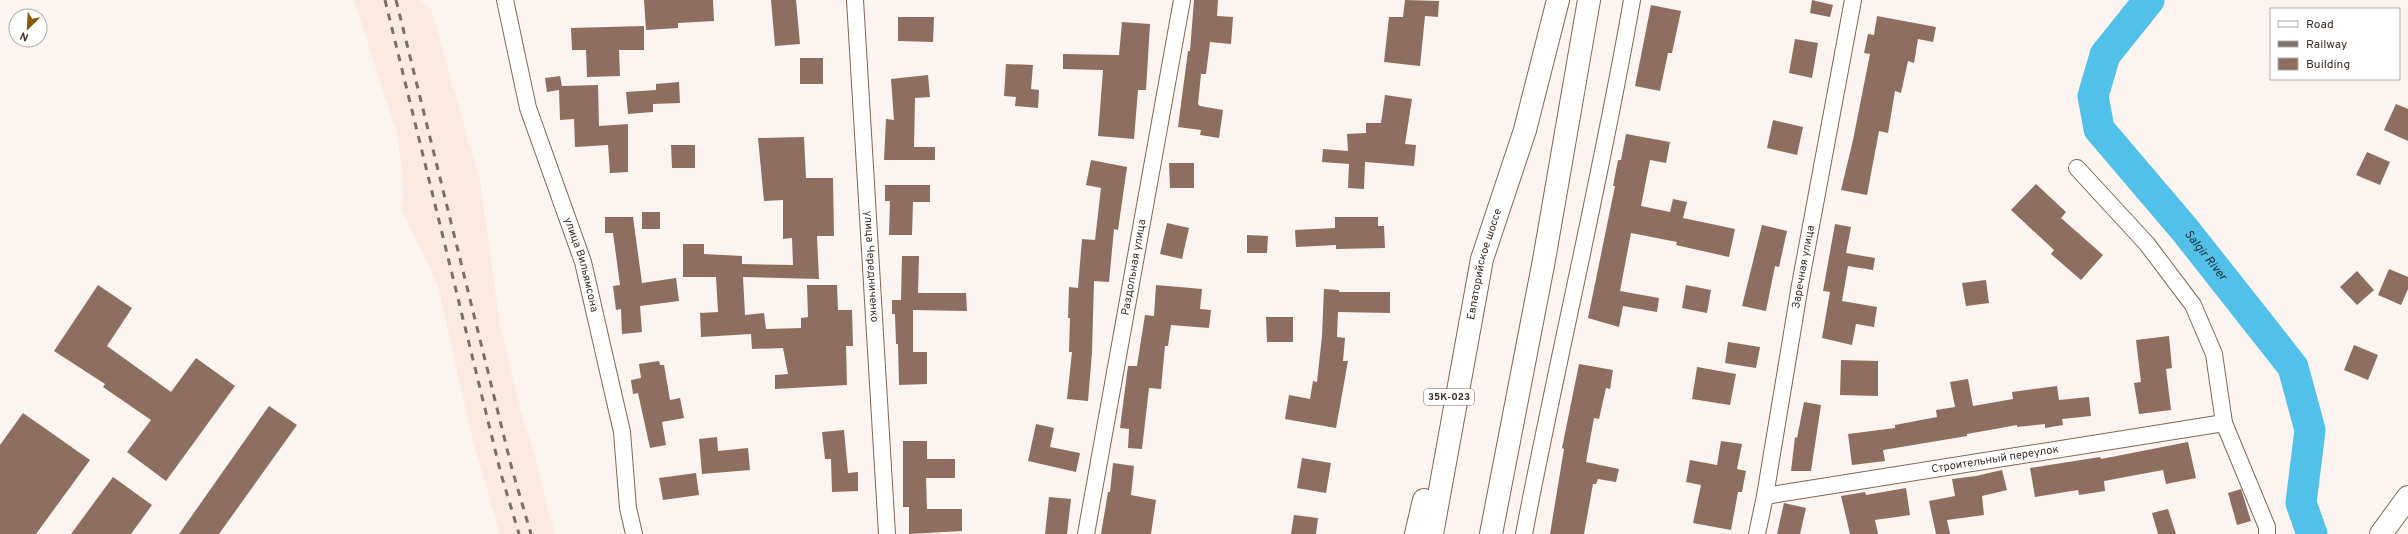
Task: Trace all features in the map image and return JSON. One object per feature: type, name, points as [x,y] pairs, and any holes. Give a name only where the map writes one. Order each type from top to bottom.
[{"type":"main road","name":"Евпаторийское шоссе","points":[[1432,534],[1482,259],[1525,130],[1558,0]]},
{"type":"main road","points":[[1491,534],[1544,260],[1589,0]]},
{"type":"main road","name":"35К-023","points":[[1416,534],[1482,259]]},
{"type":"main road","points":[[2383,531],[2408,497]]},
{"type":"street","name":"улица Вильямсона","points":[[505,0],[528,108],[583,262],[622,432],[628,508],[634,534]]},
{"type":"street","name":"улица Чередниченко","points":[[855,0],[887,534]]},
{"type":"street","name":"Раздольная улица","points":[[1086,534],[1182,0]]},
{"type":"street","points":[[1524,534],[1550,402],[1620,71],[1632,0]]},
{"type":"street","name":"Заречная улица","points":[[1757,534],[1765,496],[1800,285],[1853,0]]},
{"type":"street","points":[[2077,168],[2147,244],[2193,305],[2214,354],[2224,424],[2267,527],[2267,534]]},
{"type":"street","name":"Строительный переулок","points":[[1765,496],[2224,424]]},
{"type":"shaded area","points":[[354,0],[420,0],[431,9],[480,181],[499,318],[519,406],[535,457],[555,534],[500,534],[473,441],[438,286],[401,208],[403,198],[402,167],[396,131]]},
{"type":"building","points":[[644,0],[713,0],[714,21],[678,23],[678,28],[646,30]]},
{"type":"building","points":[[771,0],[796,0],[800,44],[775,46]]},
{"type":"building","points":[[1194,0],[1218,0],[1217,16],[1233,17],[1231,44],[1210,42],[1206,74],[1201,74],[1198,104],[1200,106],[1223,110],[1219,138],[1200,135],[1201,130],[1178,127],[1188,51],[1190,51]]},
{"type":"building","points":[[1405,0],[1439,1],[1438,17],[1425,16],[1420,66],[1384,62],[1389,17],[1403,17]]},
{"type":"building","points":[[1812,0],[1833,5],[1830,17],[1810,13]]},
{"type":"building","points":[[1651,5],[1681,11],[1672,53],[1668,53],[1660,91],[1635,86]]},
{"type":"building","points":[[1877,16],[1936,27],[1933,42],[1918,39],[1914,63],[1908,61],[1901,93],[1895,91],[1888,133],[1879,131],[1867,195],[1841,190],[1853,140],[1870,54],[1864,53],[1868,34],[1874,35]]},
{"type":"building","points":[[898,17],[934,17],[933,42],[898,41]]},
{"type":"building","points":[[1122,22],[1150,24],[1146,90],[1138,90],[1134,139],[1098,136],[1103,70],[1063,69],[1063,54],[1119,55]]},
{"type":"building","points":[[644,26],[644,50],[619,50],[620,76],[587,77],[586,50],[572,50],[571,28]]},
{"type":"building","points":[[1795,39],[1818,43],[1812,78],[1789,73]]},
{"type":"building","points":[[800,58],[823,58],[823,84],[800,84]]},
{"type":"building","points":[[1006,64],[1033,65],[1031,89],[1039,90],[1038,108],[1015,106],[1016,97],[1004,96]]},
{"type":"building","points":[[928,75],[930,97],[915,98],[914,147],[935,147],[935,160],[884,160],[886,119],[894,120],[891,79]]},
{"type":"building","points":[[560,76],[562,86],[598,85],[599,126],[628,124],[628,172],[610,173],[608,145],[575,147],[574,119],[560,120],[559,90],[547,92],[545,78]]},
{"type":"building","points":[[679,82],[680,103],[653,104],[653,112],[628,114],[626,92],[656,90],[656,84]]},
{"type":"building","points":[[1385,95],[1412,99],[1405,144],[1416,145],[1414,166],[1365,162],[1364,189],[1348,188],[1349,164],[1322,162],[1323,149],[1348,151],[1347,134],[1366,133],[1366,123],[1381,123]]},
{"type":"building","points":[[2396,104],[2408,109],[2408,141],[2384,130]]},
{"type":"building","points":[[1773,120],[1803,127],[1797,155],[1767,148]]},
{"type":"building","points":[[1626,134],[1670,142],[1666,163],[1650,160],[1641,206],[1670,212],[1673,199],[1687,202],[1683,218],[1735,229],[1729,257],[1676,245],[1677,242],[1631,233],[1620,291],[1659,298],[1657,312],[1623,306],[1619,327],[1588,318],[1615,186],[1613,186],[1618,160],[1621,160]]},
{"type":"building","points":[[804,137],[806,178],[833,178],[834,236],[817,236],[819,279],[743,277],[745,315],[764,313],[766,329],[801,328],[801,318],[808,317],[807,285],[837,285],[838,310],[852,310],[853,346],[846,346],[847,385],[775,389],[775,375],[788,374],[783,348],[752,349],[751,334],[701,337],[700,313],[718,312],[716,277],[683,277],[683,244],[704,244],[704,254],[742,256],[742,264],[793,265],[792,238],[783,239],[783,200],[764,201],[758,138]]},
{"type":"building","points":[[671,145],[695,145],[695,168],[672,168]]},
{"type":"building","points":[[2367,152],[2390,162],[2380,185],[2356,175]]},
{"type":"building","points":[[1091,160],[1127,167],[1118,230],[1114,229],[1109,282],[1094,281],[1092,352],[1088,401],[1067,399],[1072,352],[1069,352],[1070,318],[1068,318],[1069,287],[1078,288],[1082,239],[1095,240],[1101,188],[1086,185]]},
{"type":"building","points":[[1169,163],[1194,163],[1194,188],[1170,188]]},
{"type":"building","points":[[2036,184],[2066,212],[2061,218],[2103,255],[2081,280],[2051,254],[2054,250],[2011,210]]},
{"type":"building","points":[[885,185],[930,185],[930,202],[913,202],[912,235],[889,235],[890,201],[885,201]]},
{"type":"building","points":[[642,212],[660,212],[660,229],[642,229]]},
{"type":"building","points":[[605,217],[633,217],[642,283],[676,278],[679,301],[640,306],[642,332],[622,334],[621,309],[616,310],[613,286],[620,285],[613,233],[605,233]]},
{"type":"building","points":[[1335,217],[1378,217],[1378,226],[1384,226],[1385,248],[1336,249],[1336,245],[1296,247],[1295,230],[1335,228]]},
{"type":"building","points":[[1167,223],[1189,228],[1182,259],[1160,254]]},
{"type":"building","points":[[1835,224],[1851,227],[1846,253],[1875,258],[1873,270],[1848,266],[1842,301],[1877,307],[1874,327],[1856,324],[1852,345],[1822,338],[1830,292],[1823,291]]},
{"type":"building","points":[[1762,225],[1787,231],[1779,267],[1775,266],[1766,311],[1742,306]]},
{"type":"building","points":[[1247,235],[1268,236],[1267,253],[1247,253]]},
{"type":"building","points":[[902,256],[919,256],[918,293],[966,293],[967,311],[913,310],[913,352],[927,352],[927,384],[899,385],[898,344],[896,344],[895,314],[892,314],[892,300],[901,300]]},
{"type":"building","points":[[2389,269],[2408,277],[2408,289],[2401,305],[2378,295]]},
{"type":"building","points":[[2357,271],[2374,290],[2357,305],[2340,287]]},
{"type":"building","points":[[1986,280],[1989,303],[1966,306],[1962,283]]},
{"type":"building","points":[[98,285],[132,308],[107,346],[171,392],[196,358],[235,386],[166,481],[127,452],[151,420],[103,387],[105,384],[54,351]]},
{"type":"building","points":[[1156,285],[1202,289],[1200,309],[1211,310],[1209,328],[1171,325],[1168,346],[1165,346],[1161,389],[1149,388],[1142,449],[1128,448],[1129,429],[1120,428],[1128,366],[1137,366],[1145,315],[1154,316]]},
{"type":"building","points":[[1686,285],[1711,290],[1707,313],[1682,308]]},
{"type":"building","points":[[1324,289],[1339,290],[1339,292],[1390,292],[1390,313],[1338,312],[1337,337],[1345,338],[1343,361],[1348,361],[1336,428],[1285,419],[1289,395],[1310,399],[1313,381],[1317,382],[1322,336]]},
{"type":"building","points":[[1266,317],[1293,317],[1293,342],[1267,342]]},
{"type":"building","points":[[2169,336],[2172,368],[2166,369],[2171,410],[2139,414],[2134,383],[2141,382],[2136,340]]},
{"type":"building","points":[[1728,342],[1760,347],[1756,368],[1725,363]]},
{"type":"building","points":[[2354,345],[2378,355],[2368,380],[2344,370]]},
{"type":"building","points":[[1841,360],[1878,361],[1878,396],[1840,395]]},
{"type":"building","points":[[659,361],[660,365],[664,365],[670,400],[680,398],[684,418],[662,422],[666,445],[650,448],[638,393],[633,394],[631,380],[641,378],[639,364]]},
{"type":"building","points":[[1579,364],[1613,370],[1610,389],[1606,388],[1599,419],[1594,418],[1586,462],[1619,469],[1616,482],[1598,479],[1596,484],[1593,484],[1584,534],[1550,534],[1564,449],[1562,448]]},
{"type":"building","points":[[1697,367],[1736,374],[1730,405],[1692,399]]},
{"type":"building","points":[[1968,379],[1973,406],[2013,399],[2012,392],[2057,386],[2059,400],[2089,397],[2091,416],[2062,419],[2063,425],[2045,428],[2045,424],[2017,427],[2017,425],[1967,434],[1967,436],[1883,450],[1885,461],[1852,465],[1848,434],[1895,428],[1895,425],[1937,417],[1936,410],[1955,407],[1950,382]]},
{"type":"building","points":[[1804,402],[1821,405],[1811,471],[1791,471],[1795,437],[1797,438]]},
{"type":"building","points":[[269,406],[297,425],[219,534],[179,534]]},
{"type":"building","points":[[23,413],[90,460],[36,534],[0,534],[0,445]]},
{"type":"building","points":[[1036,424],[1054,428],[1050,447],[1080,453],[1076,472],[1028,461]]},
{"type":"building","points":[[844,430],[848,473],[858,472],[858,491],[832,492],[831,459],[825,459],[822,432]]},
{"type":"building","points":[[717,437],[718,451],[748,448],[750,470],[702,474],[699,439]]},
{"type":"building","points":[[903,441],[927,441],[927,459],[955,459],[955,478],[926,478],[927,509],[962,509],[962,531],[909,534],[909,507],[903,507]]},
{"type":"building","points":[[1721,441],[1742,444],[1737,469],[1746,471],[1742,492],[1738,492],[1731,530],[1693,523],[1701,485],[1686,482],[1690,460],[1717,465]]},
{"type":"building","points":[[2188,442],[2196,478],[2166,484],[2163,470],[2104,481],[2105,491],[2079,495],[2078,490],[2035,497],[2030,468],[2100,457],[2101,459]]},
{"type":"building","points":[[1302,458],[1331,463],[1326,493],[1297,488]]},
{"type":"building","points":[[1113,463],[1134,466],[1131,495],[1156,500],[1151,534],[1101,534],[1108,492],[1110,492]]},
{"type":"building","points":[[2002,470],[2007,490],[1982,496],[1984,515],[1947,520],[1950,534],[1936,534],[1929,501],[1955,496],[1952,479],[1976,476]]},
{"type":"building","points":[[696,473],[699,495],[663,500],[659,478]]},
{"type":"building","points":[[113,477],[152,505],[131,534],[71,534]]},
{"type":"building","points":[[1906,488],[1910,515],[1875,520],[1878,534],[1850,534],[1841,496],[1865,492],[1866,495]]},
{"type":"building","points":[[2241,489],[2251,521],[2237,525],[2228,493]]},
{"type":"building","points":[[1049,497],[1071,499],[1067,534],[1045,534]]},
{"type":"building","points":[[1784,503],[1806,508],[1800,534],[1777,534]]},
{"type":"building","points":[[2168,509],[2176,534],[2158,534],[2152,513]]},
{"type":"building","points":[[1294,515],[1318,518],[1316,534],[1291,534]]},
{"type":"waterway","name":"Salgir River","points":[[2149,0],[2105,55],[2093,96],[2099,129],[2185,230],[2293,367],[2310,430],[2301,503],[2312,534]]},
{"type":"railway","points":[[385,0],[501,474],[519,534]]},
{"type":"railway","points":[[396,0],[512,469],[531,534]]}]
